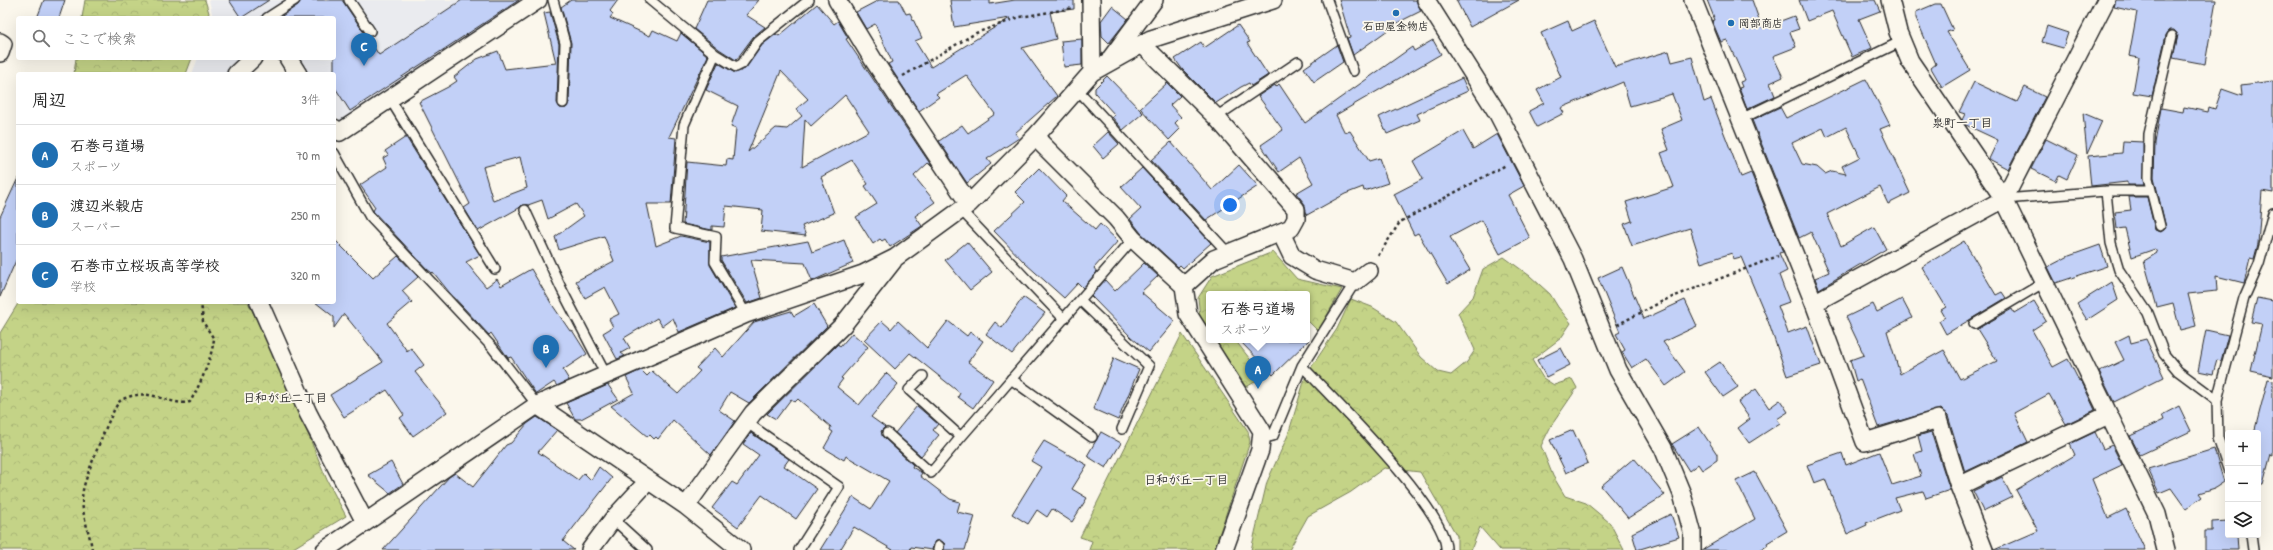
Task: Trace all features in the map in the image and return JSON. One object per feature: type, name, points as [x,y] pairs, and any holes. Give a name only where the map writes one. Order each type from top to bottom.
[{"type":"street","points":[[336,131],[340,132],[538,0]]},
{"type":"street","points":[[837,0],[965,207]]},
{"type":"street","points":[[1107,63],[1154,0]]},
{"type":"street","points":[[325,550],[537,405],[746,314],[863,274],[895,258],[965,207],[1035,137],[1092,72],[1151,39],[1273,0]]},
{"type":"street","points":[[1426,0],[1498,114],[1573,259],[1618,370],[1663,448],[1682,494],[1692,531],[1692,550]]},
{"type":"street","points":[[1693,0],[1814,303],[1864,442],[1938,420],[1959,486],[1984,550]]},
{"type":"street","points":[[1890,0],[1910,61],[2004,199],[2043,283],[2157,514],[2166,550]]},
{"type":"street","points":[[1814,303],[2004,199],[2106,0]]},
{"type":"street","points":[[1091,3],[1092,72]]},
{"type":"street","points":[[0,42],[4,44],[0,53]]},
{"type":"street","points":[[1142,44],[1216,117],[1296,209],[1296,220],[1291,228],[1214,259],[1184,286]]},
{"type":"street","points":[[238,72],[251,60]]},
{"type":"street","points":[[289,60],[297,72]]},
{"type":"street","points":[[1035,137],[1116,218],[1133,239],[1184,286],[1188,314],[1206,342]]},
{"type":"street","points":[[1281,233],[1292,256],[1314,270],[1355,282],[1369,271]]},
{"type":"street","points":[[686,506],[753,413],[843,325],[895,258]]},
{"type":"street","points":[[260,304],[308,413],[364,522]]},
{"type":"street","points":[[1206,343],[1262,431],[1260,450],[1224,550]]},
{"type":"street","points":[[537,405],[686,506],[739,550]]},
{"type":"street","points":[[1959,486],[2108,415]]},
{"type":"street","points":[[590,550],[613,519],[648,481]]},
{"type":"lane","points":[[270,16],[295,0]]},
{"type":"lane","points":[[349,0],[370,31]]},
{"type":"lane","points":[[553,0],[566,43],[563,103]]},
{"type":"lane","points":[[650,0],[715,54],[736,67],[742,64],[758,41],[809,0]]},
{"type":"lane","points":[[1327,0],[1353,71]]},
{"type":"lane","points":[[2160,226],[2148,178],[2149,134],[2172,36]]},
{"type":"lane","points":[[1741,119],[1902,40]]},
{"type":"lane","points":[[715,54],[684,125],[675,228],[716,237],[715,262],[746,314]]},
{"type":"lane","points":[[1216,117],[1298,62]]},
{"type":"lane","points":[[1077,89],[1228,253]]},
{"type":"lane","points":[[390,99],[495,269]]},
{"type":"lane","points":[[336,157],[370,217],[492,347],[537,405]]},
{"type":"lane","points":[[2106,191],[2111,243],[2119,270],[2148,313],[2164,354],[2178,371],[2217,400]]},
{"type":"lane","points":[[2004,199],[2106,191],[2151,191]]},
{"type":"lane","points":[[965,207],[1064,319]]},
{"type":"lane","points":[[525,210],[562,290],[606,375]]},
{"type":"lane","points":[[2227,466],[2218,438],[2217,400],[2244,298],[2258,264],[2268,247],[2273,213]]},
{"type":"lane","points":[[886,433],[931,473],[961,436],[1133,239]]},
{"type":"lane","points":[[1261,439],[1274,436],[1302,366],[1355,282]]},
{"type":"lane","points":[[1974,324],[2043,283]]},
{"type":"lane","points":[[1080,300],[1149,366],[1122,429]]},
{"type":"lane","points":[[1302,366],[1377,445],[1420,495],[1446,541],[1446,550]]},
{"type":"lane","points":[[923,376],[909,390],[961,436]]},
{"type":"lane","points":[[1011,379],[1092,437]]},
{"type":"lane","points":[[746,422],[839,487],[798,550]]},
{"type":"lane","points":[[613,519],[647,550]]},
{"type":"lane","points":[[2251,538],[2253,550]]},
{"type":"path","points":[[889,84],[976,32],[1020,17],[1091,3]]},
{"type":"path","points":[[1369,271],[1400,222],[1520,157]]},
{"type":"path","points":[[1603,332],[1665,300],[1793,250]]},
{"type":"path","points":[[92,550],[83,508],[83,490],[109,417],[120,401],[137,395],[156,395],[182,404],[190,402],[200,382],[213,349],[214,339],[203,322],[201,304]]},
{"type":"shaded area","points":[[209,0],[525,0],[341,123],[336,116],[336,72],[307,72],[298,60],[336,60],[336,16],[213,16]]},
{"type":"shaded area","points":[[197,60],[244,60],[230,72],[193,72]]},
{"type":"green space","points":[[85,0],[205,0],[209,13],[208,16],[82,16]]},
{"type":"green space","points":[[76,60],[191,60],[187,72],[74,72]]},
{"type":"green space","points":[[1273,252],[1297,279],[1342,289],[1318,331],[1310,323],[1310,291],[1206,291],[1206,326],[1200,317],[1198,298],[1212,276]]},
{"type":"green space","points":[[1504,257],[1530,276],[1550,294],[1571,323],[1561,338],[1532,360],[1543,378],[1554,385],[1572,379],[1577,388],[1551,426],[1541,446],[1553,476],[1565,496],[1586,503],[1610,523],[1624,550],[1500,550],[1480,527],[1471,550],[1457,550],[1457,536],[1420,472],[1384,468],[1351,492],[1308,516],[1289,550],[1251,550],[1267,482],[1288,435],[1306,375],[1337,329],[1351,299],[1372,307],[1396,322],[1421,357],[1438,372],[1451,375],[1467,362],[1475,350],[1458,313],[1473,297],[1483,269]]},
{"type":"green space","points":[[18,304],[249,304],[287,383],[327,480],[346,516],[290,550],[0,550],[0,333]]},
{"type":"green space","points":[[1182,334],[1248,431],[1250,442],[1214,550],[1089,550],[1092,541],[1080,537]]},
{"type":"green space","points":[[1217,343],[1237,343],[1264,377],[1246,387]]},
{"type":"building","points":[[44,0],[65,0],[60,16],[38,16]]},
{"type":"building","points":[[229,0],[269,0],[244,16],[240,16]]},
{"type":"building","points":[[301,0],[342,0],[379,55],[462,0],[519,0],[350,111],[336,89],[334,60],[336,60],[336,16],[282,16],[298,5]]},
{"type":"building","points":[[571,0],[618,0],[610,11],[613,14],[610,18],[650,36],[653,30],[677,41],[681,33],[708,56],[669,137],[676,138],[671,204],[647,204],[656,246],[681,236],[710,242],[710,265],[735,308],[679,332],[673,318],[662,326],[657,318],[624,338],[630,348],[621,353],[625,356],[617,359],[603,333],[613,327],[609,319],[619,314],[605,287],[585,298],[576,281],[614,261],[604,236],[559,250],[555,237],[584,216],[576,204],[548,219],[542,200],[528,205],[522,205],[478,231],[464,208],[470,204],[419,102],[457,81],[454,77],[477,59],[498,51],[505,69],[556,63],[544,13],[550,12],[559,44],[557,103],[560,108],[566,108],[569,103],[571,43],[561,7]],"holes":[[[520,157],[527,188],[493,201],[483,167]]]},
{"type":"building","points":[[707,0],[759,0],[746,15],[765,27],[753,37],[736,60],[719,49],[694,29]]},
{"type":"building","points":[[879,0],[899,0],[906,14],[910,13],[922,38],[915,41],[931,67],[1010,18],[954,27],[950,0],[990,0],[990,4],[1015,0],[1074,0],[1074,9],[1050,12],[1056,39],[1022,48],[1057,96],[1015,133],[1019,138],[987,159],[991,164],[967,183],[939,141],[962,125],[968,133],[995,114],[966,75],[936,94],[939,97],[919,111],[888,64],[892,62],[875,24],[866,29],[856,12]]},
{"type":"building","points":[[1339,0],[1416,0],[1421,11],[1399,22],[1353,55],[1347,38],[1350,37]]},
{"type":"building","points":[[1456,0],[1519,0],[1470,27]]},
{"type":"building","points":[[1707,0],[1752,0],[1762,28],[1794,16],[1799,29],[1790,32],[1796,47],[1773,56],[1783,77],[1770,83],[1775,96],[1747,109],[1739,88],[1742,87],[1740,82],[1745,80],[1727,40],[1721,42],[1712,21],[1715,20]]},
{"type":"building","points":[[1799,0],[1875,0],[1880,11],[1859,19],[1872,48],[1852,57],[1832,11],[1807,21]]},
{"type":"building","points":[[2116,0],[2216,0],[2205,64],[2173,58],[2178,35],[2174,30],[2170,30],[2166,35],[2152,96],[2133,93],[2139,58],[2129,56],[2137,12],[2114,7]]},
{"type":"building","points":[[817,4],[834,24],[838,21],[848,38],[846,39],[933,168],[928,163],[914,176],[935,202],[915,216],[922,226],[890,247],[885,239],[882,241],[880,239],[873,244],[856,217],[877,204],[865,186],[868,184],[852,160],[821,177],[834,213],[802,226],[806,236],[761,231],[763,210],[726,206],[724,227],[712,226],[712,230],[683,224],[687,162],[726,166],[727,159],[733,160],[736,128],[731,126],[738,106],[706,90],[718,63],[735,73],[745,69],[762,45],[776,34],[779,36]],"holes":[[[781,71],[808,99],[796,109],[802,116],[787,129],[776,128],[748,152]],[[845,95],[869,131],[802,167],[805,119],[811,126]]]},
{"type":"building","points":[[1935,4],[1941,4],[1953,30],[1947,32],[1970,70],[1942,87],[1931,68],[1936,64],[1916,18],[1916,12]]},
{"type":"building","points":[[1112,6],[1128,19],[1109,43],[1102,36],[1101,21]]},
{"type":"building","points":[[1568,21],[1572,31],[1594,21],[1615,67],[1669,51],[1672,62],[1692,57],[1704,102],[1711,99],[1741,177],[1751,173],[1783,252],[1779,253],[1787,271],[1779,275],[1789,302],[1778,306],[1788,333],[1807,326],[1821,365],[1787,376],[1768,321],[1741,257],[1733,259],[1732,253],[1701,263],[1690,228],[1632,246],[1624,224],[1632,221],[1626,202],[1674,187],[1661,153],[1669,150],[1661,129],[1682,120],[1672,94],[1630,106],[1623,82],[1561,108],[1564,113],[1537,127],[1529,111],[1544,103],[1537,90],[1561,77],[1541,33]]},
{"type":"building","points":[[1238,25],[1250,42],[1247,43],[1268,75],[1251,86],[1249,83],[1241,87],[1216,103],[1182,69],[1175,59],[1201,42],[1204,48]]},
{"type":"building","points":[[2047,26],[2068,33],[2063,48],[2042,42]]},
{"type":"building","points":[[1082,39],[1082,65],[1064,67],[1061,41]]},
{"type":"building","points":[[1433,40],[1441,54],[1336,115],[1345,133],[1350,131],[1369,161],[1379,158],[1388,183],[1364,191],[1363,187],[1345,194],[1307,215],[1304,203],[1296,193],[1313,183],[1299,158],[1279,172],[1261,145],[1283,130],[1258,96],[1279,84],[1305,123],[1412,47],[1414,51]]},
{"type":"building","points":[[1337,45],[1343,62],[1314,82],[1304,68]]},
{"type":"building","points":[[1107,76],[1143,113],[1123,130],[1112,117],[1115,115],[1095,93],[1095,88]]},
{"type":"building","points":[[1462,78],[1468,91],[1417,114],[1420,120],[1387,134],[1379,117]]},
{"type":"building","points":[[1866,79],[1890,125],[1880,129],[1910,193],[1888,204],[1880,187],[1827,214],[1841,246],[1874,227],[1886,249],[1819,289],[1815,278],[1829,272],[1811,232],[1799,238],[1752,120],[1780,107],[1786,118]],"holes":[[[1846,127],[1860,157],[1842,166],[1846,174],[1832,171],[1825,174],[1817,167],[1802,164],[1792,143],[1823,128],[1827,137]]]},
{"type":"building","points":[[2273,81],[2273,193],[2262,191],[2258,244],[2254,259],[2250,258],[2244,283],[2216,276],[2217,291],[2188,294],[2196,326],[2180,330],[2173,303],[2157,307],[2144,261],[2157,253],[2155,249],[2132,257],[2125,228],[2117,229],[2115,212],[2131,210],[2129,197],[2147,197],[2155,230],[2161,232],[2166,228],[2154,177],[2155,143],[2161,108],[2183,112],[2184,107],[2208,112],[2209,107],[2215,109],[2222,89],[2242,96],[2241,85]]},
{"type":"building","points":[[1974,82],[2017,102],[2025,87],[2045,97],[2008,169],[1989,159],[1998,140],[1966,125],[1962,120],[1965,114],[1959,112]]},
{"type":"building","points":[[1167,83],[1180,96],[1170,105],[1181,117],[1175,123],[1180,129],[1169,140],[1140,108]]},
{"type":"building","points":[[2083,113],[2102,121],[2087,154]]},
{"type":"building","points":[[1463,131],[1473,149],[1497,134],[1524,186],[1508,195],[1530,238],[1500,254],[1482,220],[1450,237],[1470,270],[1448,284],[1418,233],[1414,235],[1394,194],[1423,179],[1413,161]]},
{"type":"building","points":[[1108,132],[1119,144],[1103,158],[1093,146]]},
{"type":"building","points":[[406,137],[480,255],[466,262],[486,287],[497,279],[501,286],[531,269],[551,303],[570,331],[572,330],[587,354],[563,370],[569,380],[557,386],[554,382],[536,394],[511,357],[508,358],[491,333],[489,335],[449,292],[433,272],[432,273],[427,269],[373,211],[375,207],[360,185],[387,167],[383,158],[388,155],[385,151]]},
{"type":"building","points":[[2046,139],[2078,155],[2067,179],[2059,175],[2056,181],[2031,169]]},
{"type":"building","points":[[2123,141],[2143,142],[2144,185],[2127,185],[2127,182],[2091,186],[2088,156],[2122,153]]},
{"type":"building","points":[[1171,142],[1212,190],[1239,165],[1258,186],[1206,220],[1151,160]]},
{"type":"building","points":[[1039,168],[1066,196],[1062,201],[1095,230],[1100,224],[1118,241],[1094,268],[1097,272],[1083,288],[1078,283],[1064,298],[1026,264],[994,231],[1025,202],[1015,192]]},
{"type":"building","points":[[1142,168],[1211,243],[1183,268],[1180,265],[1178,267],[1141,233],[1130,219],[1141,209],[1121,187]]},
{"type":"building","points":[[16,182],[16,261],[0,297],[0,217]]},
{"type":"building","points":[[844,240],[853,263],[812,281],[805,263],[751,260],[762,298],[747,303],[721,260],[721,257],[808,241],[812,252]]},
{"type":"building","points":[[336,241],[373,278],[398,256],[418,277],[402,291],[412,302],[387,323],[407,351],[411,348],[424,365],[415,372],[447,412],[413,436],[400,418],[404,415],[387,390],[344,417],[330,395],[383,362],[344,314],[334,328],[334,317],[318,304],[336,304]]},
{"type":"building","points":[[1964,241],[1996,295],[2002,292],[2006,298],[1946,334],[1939,321],[1945,317],[1941,310],[1946,307],[1922,267]]},
{"type":"building","points":[[967,242],[992,272],[970,290],[945,260]]},
{"type":"building","points":[[2100,245],[2107,266],[2056,283],[2048,267],[2069,256]]},
{"type":"building","points":[[1144,263],[1158,276],[1141,292],[1175,321],[1149,352],[1131,337],[1091,296],[1105,280],[1115,291]]},
{"type":"building","points":[[1622,267],[1644,319],[1685,300],[1697,326],[1663,342],[1685,372],[1666,386],[1646,359],[1632,368],[1622,352],[1625,350],[1616,334],[1620,332],[1598,278]]},
{"type":"building","points":[[2112,282],[2118,300],[2087,320],[2077,304]]},
{"type":"building","points":[[1023,297],[1045,313],[1012,354],[986,334],[995,322],[1002,328]]},
{"type":"building","points":[[2257,298],[2273,301],[2273,376],[2251,371],[2262,324],[2251,322]]},
{"type":"building","points":[[1902,299],[1912,318],[1887,331],[1900,374],[1944,350],[1960,379],[1997,361],[1977,329],[2012,309],[2014,313],[2034,301],[2046,321],[2032,330],[2053,367],[2068,359],[2079,381],[2081,380],[2095,410],[2066,424],[2049,394],[2014,413],[2028,442],[1965,472],[1948,416],[1941,409],[1878,427],[1860,379],[1856,381],[1850,360],[1864,355],[1846,317],[1873,304],[1877,312]]},
{"type":"building","points":[[814,304],[827,326],[749,403],[730,392],[719,410],[735,421],[711,455],[673,420],[658,439],[656,437],[654,439],[650,435],[648,437],[611,406],[634,393],[626,377],[641,370],[647,376],[652,371],[678,394],[700,371],[696,368],[715,348],[723,357],[754,322],[791,311],[794,316]]},
{"type":"building","points":[[882,321],[891,329],[898,321],[927,348],[948,321],[967,336],[970,332],[983,341],[968,362],[993,380],[973,408],[958,397],[960,393],[910,353],[895,369],[864,340]]},
{"type":"building","points":[[2206,330],[2228,335],[2221,361],[2217,360],[2213,374],[2198,371]]},
{"type":"building","points":[[852,333],[868,347],[841,378],[843,379],[837,387],[859,405],[886,373],[898,384],[871,417],[885,427],[881,431],[883,437],[913,465],[912,467],[922,473],[920,476],[950,499],[960,502],[957,512],[975,516],[965,550],[944,550],[945,544],[940,540],[934,542],[932,550],[911,547],[910,550],[893,550],[854,527],[840,550],[820,550],[853,497],[871,509],[889,481],[846,456],[844,460],[824,448],[833,432],[830,430],[831,427],[798,399],[795,402],[791,399],[776,419],[767,414],[838,344],[840,347]]},
{"type":"building","points":[[2129,335],[2131,343],[2146,339],[2164,377],[2114,402],[2099,372],[2124,360],[2115,342]]},
{"type":"building","points":[[1242,343],[1306,343],[1273,375]]},
{"type":"building","points":[[1561,348],[1570,365],[1546,377],[1537,360]]},
{"type":"building","points":[[1114,358],[1139,369],[1118,420],[1093,409]]},
{"type":"building","points":[[1720,362],[1738,387],[1723,397],[1705,372]]},
{"type":"building","points":[[2268,379],[2273,380],[2273,455],[2271,454],[2263,484],[2261,484],[2261,430],[2255,430]]},
{"type":"building","points":[[608,385],[618,399],[581,419],[575,419],[566,403]]},
{"type":"building","points":[[1756,389],[1769,408],[1780,400],[1788,412],[1777,419],[1780,423],[1749,443],[1738,428],[1750,419],[1738,402]]},
{"type":"building","points":[[917,406],[938,424],[933,430],[939,435],[921,456],[895,433]]},
{"type":"building","points":[[2179,406],[2191,431],[2140,455],[2130,436],[2164,420],[2162,415]]},
{"type":"building","points":[[537,417],[557,430],[538,452],[578,480],[584,473],[591,480],[599,467],[612,478],[563,541],[574,550],[383,550],[449,477],[455,473],[473,487],[506,445],[511,443],[527,424]]},
{"type":"building","points":[[1699,427],[1717,454],[1717,460],[1702,470],[1698,464],[1689,471],[1672,444]]},
{"type":"building","points":[[1573,430],[1588,463],[1566,473],[1550,440]]},
{"type":"building","points":[[1101,432],[1121,443],[1106,468],[1087,456]]},
{"type":"building","points":[[1931,432],[1950,490],[1926,498],[1923,491],[1895,498],[1900,510],[1866,523],[1867,525],[1847,534],[1825,479],[1814,483],[1807,465],[1842,453],[1846,465],[1879,452],[1892,485],[1921,476],[1914,454],[1922,451],[1918,436]]},
{"type":"building","points":[[2095,432],[2103,449],[2112,445],[2122,465],[2092,479],[2108,518],[2126,509],[2145,550],[1994,550],[2038,531],[2016,490],[2075,455],[2070,444]]},
{"type":"building","points":[[751,433],[789,459],[784,466],[817,489],[796,519],[762,495],[738,527],[712,508],[732,482],[737,485],[759,455],[743,444]]},
{"type":"building","points":[[1044,441],[1087,465],[1072,489],[1087,498],[1072,522],[1052,509],[1047,517],[1037,510],[1028,524],[1012,514],[1041,467],[1031,461]]},
{"type":"building","points":[[2214,449],[2224,482],[2215,488],[2199,493],[2202,497],[2186,509],[2171,488],[2159,493],[2148,469]]},
{"type":"building","points":[[1634,458],[1665,495],[1628,518],[1601,486]]},
{"type":"building","points":[[391,462],[403,484],[390,493],[368,475]]},
{"type":"building","points":[[1755,472],[1787,531],[1767,543],[1768,545],[1761,550],[1702,550],[1755,519],[1736,481]]},
{"type":"building","points":[[2002,477],[2012,497],[1983,511],[1973,491]]},
{"type":"building","points":[[1671,514],[1679,537],[1637,550],[1632,533]]},
{"type":"building","points":[[2225,521],[2225,538],[2237,538],[2238,550],[2205,550],[2205,531],[2212,531],[2212,522]]},
{"type":"place","name":"石田屋金物店","points":[[1396,13]]},
{"type":"place","name":"岡部商店","points":[[1731,23]]},
{"type":"place","name":"石巻市立桜坂高等学校","points":[[364,66]]},
{"type":"place","name":"渡辺米穀店","points":[[546,368]]},
{"type":"place","name":"石巻弓道場","points":[[1258,389]]},
{"type":"district","name":"泉町一丁目","points":[[1962,123]]},
{"type":"district","name":"日和が丘二丁目","points":[[285,398]]},
{"type":"district","name":"日和が丘一丁目","points":[[1186,480]]}]
